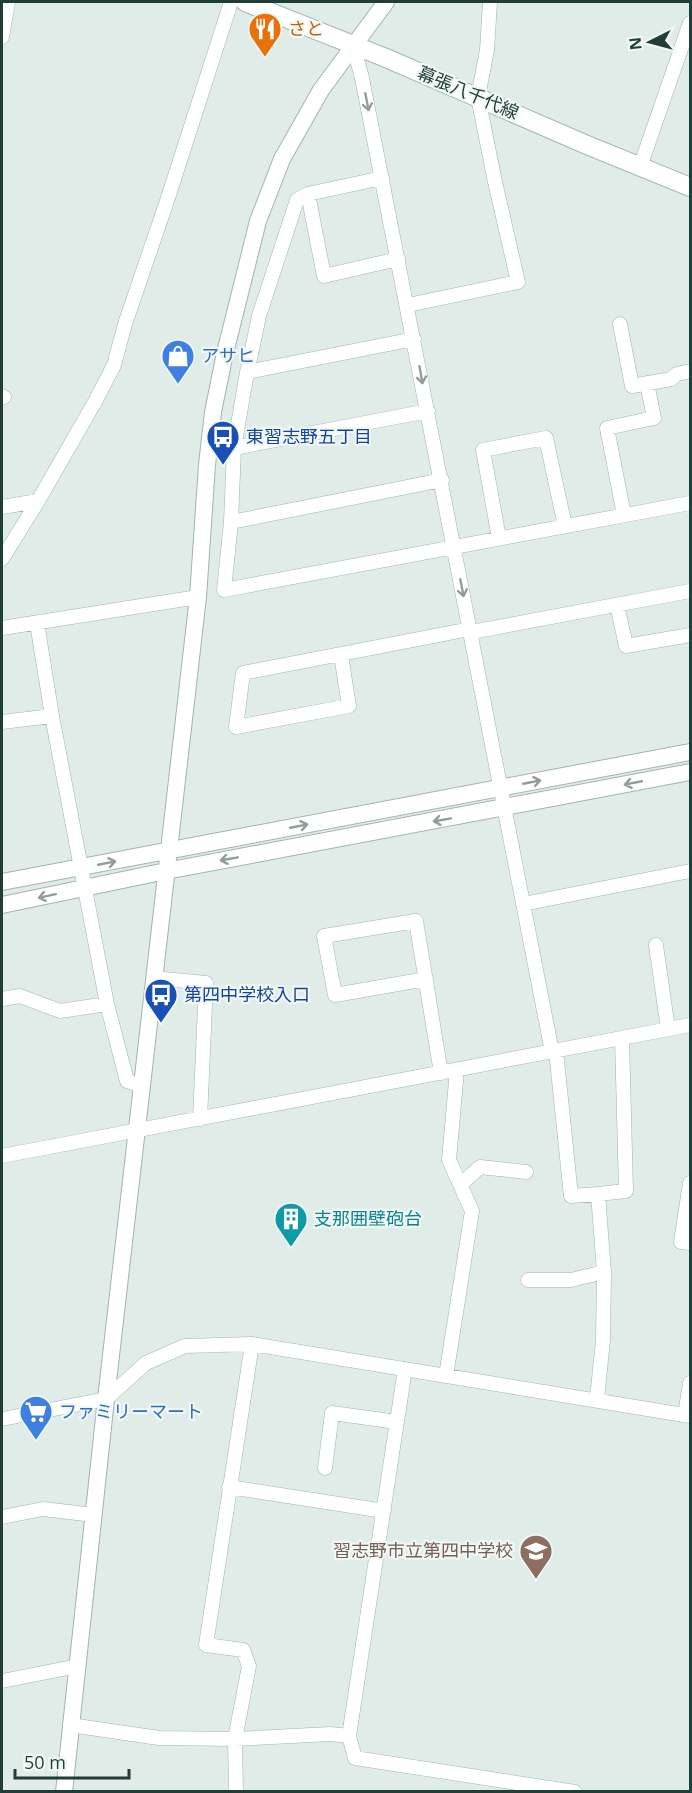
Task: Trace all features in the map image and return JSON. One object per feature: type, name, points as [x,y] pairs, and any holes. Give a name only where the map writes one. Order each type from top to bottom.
[{"type":"main road","name":"幕張八千代線","points":[[245,2],[270,6],[353,45],[690,187]]},
{"type":"street","points":[[2,37],[8,2]]},
{"type":"street","points":[[2,559],[38,501],[114,365],[125,324],[231,2]]},
{"type":"street","points":[[64,1791],[141,1086],[198,597],[213,412],[240,288],[258,221],[288,149],[321,90],[387,2]]},
{"type":"street","points":[[408,305],[518,282],[478,97],[487,50],[490,2]]},
{"type":"street","points":[[640,166],[690,23]]},
{"type":"street","points":[[353,45],[362,78],[408,305],[500,788],[554,1051],[571,1196],[626,1191],[622,1038]]},
{"type":"street","points":[[382,178],[309,194],[297,200],[259,316],[247,372],[234,448],[231,522],[224,590],[690,503]]},
{"type":"street","points":[[309,194],[324,276],[398,259]]},
{"type":"street","points":[[620,324],[632,386],[671,379],[677,374],[690,371]]},
{"type":"street","points":[[247,372],[414,339]]},
{"type":"street","points":[[624,515],[607,428],[654,418],[647,383]]},
{"type":"street","points":[[234,448],[428,411]]},
{"type":"street","points":[[499,538],[483,450],[546,438],[565,526]]},
{"type":"street","points":[[231,522],[442,480]]},
{"type":"street","points":[[2,507],[38,501]]},
{"type":"street","points":[[341,655],[349,706],[236,727],[243,673],[471,631],[617,605],[690,591]]},
{"type":"street","points":[[2,628],[198,597]]},
{"type":"street","points":[[617,605],[626,646],[690,635]]},
{"type":"street","points":[[36,623],[107,1004],[127,1081],[141,1086]]},
{"type":"street","points":[[2,722],[52,716]]},
{"type":"street","points":[[2,882],[690,752]]},
{"type":"street","points":[[2,905],[166,871],[690,772]]},
{"type":"street","points":[[524,904],[690,871]]},
{"type":"street","points":[[426,979],[335,995],[324,936],[416,921],[426,979],[441,1073]]},
{"type":"street","points":[[656,945],[669,1029]]},
{"type":"street","points":[[154,978],[206,983],[200,1119]]},
{"type":"street","points":[[2,999],[20,996],[60,1011],[107,1004]]},
{"type":"street","points":[[2,1156],[690,1025]]},
{"type":"street","points":[[446,1376],[472,1211],[449,1160],[457,1070]]},
{"type":"street","points":[[460,1185],[480,1167],[526,1172]]},
{"type":"street","points":[[690,1183],[681,1242],[690,1243]]},
{"type":"street","points":[[597,1400],[603,1340],[604,1272],[598,1194]]},
{"type":"street","points":[[528,1280],[571,1280],[604,1272]]},
{"type":"street","points":[[236,1791],[236,1739],[249,1666],[243,1650],[206,1645],[252,1344]]},
{"type":"street","points":[[2,1419],[106,1399],[146,1363],[185,1346],[252,1344],[688,1415],[690,1383]]},
{"type":"street","points":[[405,1369],[349,1736],[355,1758],[486,1785],[572,1791]]},
{"type":"street","points":[[325,1468],[332,1413],[397,1422]]},
{"type":"street","points":[[229,1487],[384,1511]]},
{"type":"street","points":[[2,1517],[43,1509],[94,1515]]},
{"type":"street","points":[[2,1681],[78,1666]]},
{"type":"street","points":[[70,1725],[159,1738],[236,1739],[330,1734],[349,1736]]},
{"type":"place","name":"さと","points":[[265,58]]},
{"type":"place","name":"アサヒ","points":[[178,385]]},
{"type":"place","name":"東習志野五丁目","points":[[223,466]]},
{"type":"place","name":"第四中学校入口","points":[[161,1024]]},
{"type":"place","name":"支那囲壁砲台","points":[[291,1248]]},
{"type":"place","name":"ファミリーマート","points":[[36,1441]]},
{"type":"place","name":"習志野市立第四中学校","points":[[536,1580]]}]
